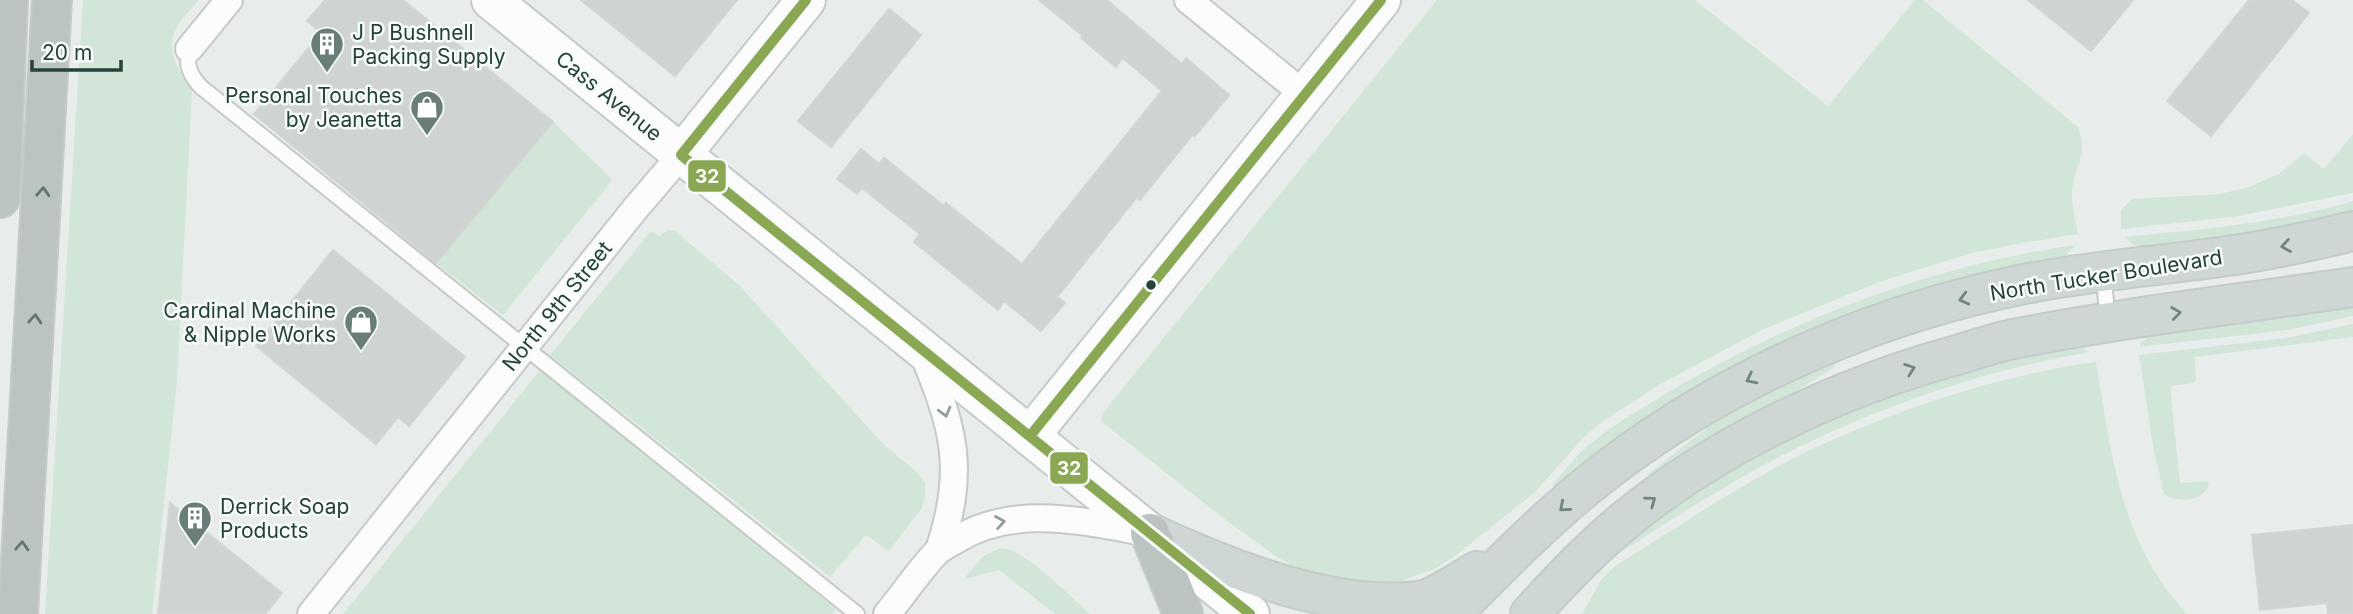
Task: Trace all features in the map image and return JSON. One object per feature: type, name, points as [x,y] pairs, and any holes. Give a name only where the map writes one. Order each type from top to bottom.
[{"type":"highway","points":[[0,198],[8,0]]},
{"type":"highway","points":[[18,614],[52,0]]},
{"type":"highway","points":[[1150,533],[1182,614]]},
{"type":"main road","name":"Cass Avenue","points":[[491,0],[1250,614]]},
{"type":"main road","name":"North 9th Street","points":[[681,155],[806,0]]},
{"type":"main road","points":[[1030,436],[1381,0]]},
{"type":"main road","name":"North Tucker Boulevard","points":[[1452,614],[1524,543],[1611,467],[1668,427],[1722,394],[1820,348],[1920,310],[2034,282],[2232,256],[2353,232]]},
{"type":"main road","points":[[1530,614],[1552,600],[1625,520],[1709,463],[1764,430],[1846,393],[1924,364],[2011,340],[2353,287]]},
{"type":"main road","points":[[1150,533],[1260,584],[1302,599],[1358,611],[1390,609],[1424,601],[1524,543]]},
{"type":"street","points":[[189,49],[229,0]]},
{"type":"street","points":[[1188,0],[1305,95]]},
{"type":"street","name":"North 9th Street","points":[[311,614],[524,346],[681,155]]},
{"type":"street","points":[[921,348],[940,395],[953,442],[955,483],[952,507],[939,550]]},
{"type":"street","points":[[887,614],[939,550],[978,528],[1026,518],[1069,519],[1150,533]]},
{"type":"lane","points":[[189,49],[187,63],[192,77],[201,86],[857,614]]},
{"type":"lane","points":[[2103,272],[2109,323]]},
{"type":"green space","points":[[83,0],[199,0],[177,27],[172,44],[177,65],[192,89],[177,382],[152,614],[45,614]]},
{"type":"green space","points":[[1437,0],[1695,0],[1828,106],[1915,0],[1923,0],[2078,127],[2082,149],[2072,196],[2078,234],[1968,254],[1879,282],[1764,329],[1664,382],[1603,421],[1584,437],[1534,493],[1435,569],[1383,585],[1358,586],[1301,571],[1219,515],[1102,422],[1102,414]]},
{"type":"green space","points":[[553,122],[610,177],[611,182],[503,315],[436,263]]},
{"type":"green space","points":[[2353,134],[2353,193],[2239,216],[2121,229],[2121,210],[2132,199],[2220,194],[2249,187],[2279,174],[2304,153],[2324,169]]},
{"type":"green space","points":[[2353,201],[2353,216],[2295,229],[2144,248],[2132,244],[2125,237],[2269,220]]},
{"type":"green space","points":[[669,230],[675,231],[739,285],[884,445],[917,472],[925,483],[922,508],[889,551],[866,535],[830,577],[550,355],[651,231],[659,236]]},
{"type":"green space","points":[[2076,245],[2064,257],[1590,461],[1555,488],[1552,486],[1580,453],[1612,427],[1672,390],[1767,340],[1867,298],[1918,281],[1970,266]]},
{"type":"green space","points":[[2353,301],[2353,316],[2288,330],[2139,347],[2157,330],[2286,316]]},
{"type":"green space","points":[[2353,324],[2353,337],[2195,357],[2194,383],[2170,386],[2180,483],[2207,481],[2209,484],[2197,498],[2184,500],[2164,494],[2154,452],[2139,355],[2286,338]]},
{"type":"green space","points":[[2078,345],[2090,352],[2008,370],[1929,393],[1814,440],[1735,481],[1612,558],[1610,556],[1624,541],[1730,468],[1846,409],[1970,366]]},
{"type":"green space","points":[[1832,361],[1835,367],[1651,480],[1647,475],[1748,400]]},
{"type":"green space","points":[[2096,362],[2114,463],[2133,526],[2146,556],[2164,586],[2187,614],[1582,614],[1601,580],[1615,566],[1736,490],[1812,449],[1880,420],[1951,395],[2023,375]]},
{"type":"green space","points":[[540,370],[836,609],[832,614],[343,614]]},
{"type":"green space","points":[[1001,548],[1035,565],[1090,614],[1055,614],[999,570],[964,579],[983,556]]},
{"type":"building","name":"Personal Touches by Jeanetta","points":[[325,0],[403,0],[553,122],[436,263],[254,114],[321,33],[307,21]]},
{"type":"building","points":[[581,0],[737,0],[675,76]]},
{"type":"building","points":[[1039,0],[1107,0],[1182,64],[1186,58],[1229,95],[1195,136],[1193,134],[1140,200],[1137,197],[1057,297],[1065,303],[1041,331],[1004,301],[998,310],[914,242],[920,234],[862,188],[857,194],[837,179],[861,149],[879,164],[884,158],[1022,264],[1162,91],[1123,58],[1116,67]]},
{"type":"building","points":[[2028,0],[2133,0],[2091,51]]},
{"type":"building","points":[[2249,0],[2292,0],[2309,13],[2211,136],[2167,101]]},
{"type":"building","points":[[889,9],[921,35],[831,147],[798,121]]},
{"type":"building","name":"Cardinal Machine & Nipple Works","points":[[333,250],[465,357],[409,426],[398,417],[376,444],[256,346]]},
{"type":"building","name":"Derrick Soap Products","points":[[170,503],[282,593],[265,614],[158,614]]},
{"type":"building","points":[[2353,525],[2353,614],[2328,614],[2327,603],[2260,610],[2252,535]]},
{"type":"transit line","name":"32","points":[[806,0],[681,155],[1250,614]]},
{"type":"transit line","name":"32","points":[[1030,436],[1381,0]]},
{"type":"place","name":"J P Bushnell Packing Supply","points":[[327,74]]},
{"type":"place","name":"Personal Touches by Jeanetta","points":[[427,137]]},
{"type":"place","name":"Cardinal Machine & Nipple Works","points":[[361,352]]},
{"type":"place","name":"Derrick Soap Products","points":[[195,548]]}]
